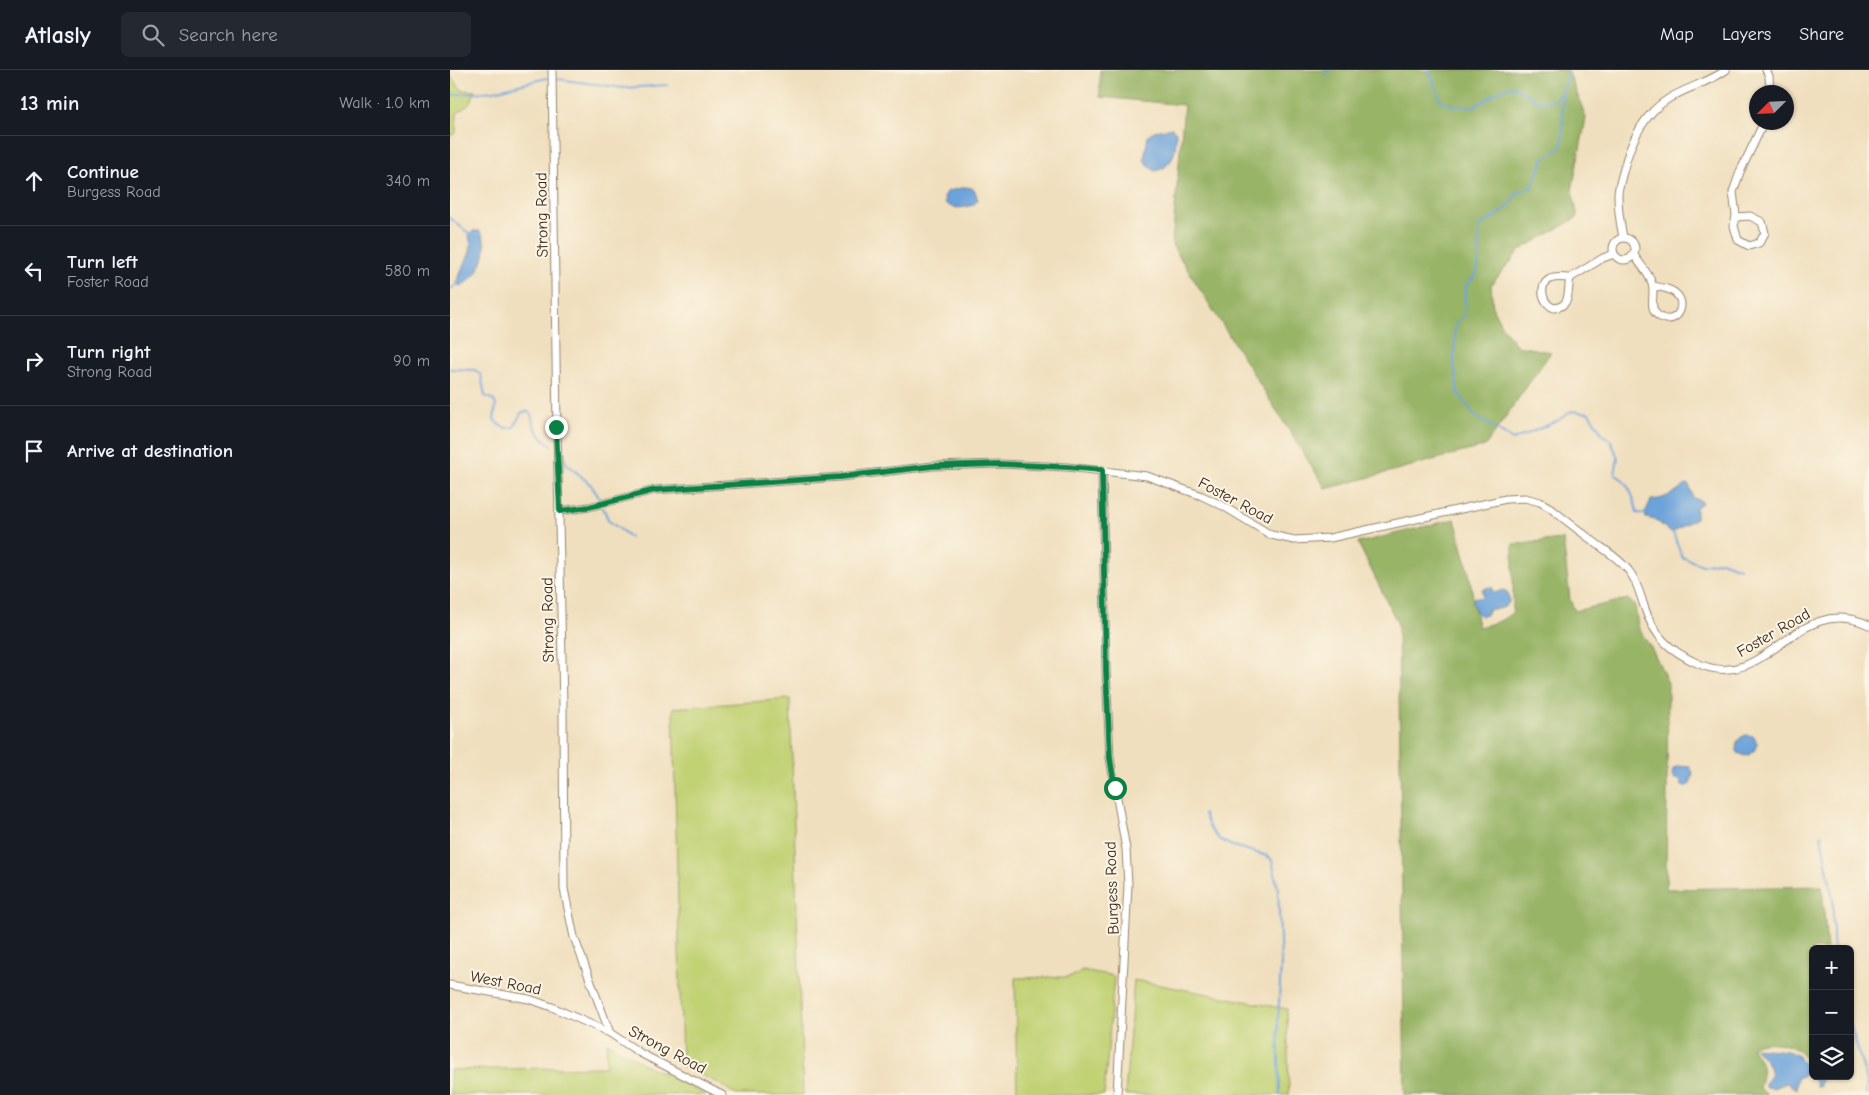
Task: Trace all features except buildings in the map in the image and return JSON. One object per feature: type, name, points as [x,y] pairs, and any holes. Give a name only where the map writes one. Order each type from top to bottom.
[{"type":"street","name":"Strong Road","points":[[552,70],[557,472],[560,511],[564,889],[574,937],[610,1034],[640,1053],[722,1095]]},
{"type":"street","points":[[1623,237],[1618,193],[1626,158],[1641,124],[1666,100],[1684,90],[1706,83],[1726,70]]},
{"type":"street","points":[[1766,70],[1770,76],[1770,85]]},
{"type":"street","points":[[1736,217],[1750,216],[1762,222],[1765,233],[1759,243],[1749,246],[1738,240],[1734,226],[1736,217],[1733,192],[1740,172],[1760,130]]},
{"type":"street","points":[[1634,254],[1627,260],[1620,260],[1612,249],[1615,241],[1623,237],[1628,238],[1634,244],[1634,254],[1653,286],[1652,302],[1656,313],[1661,318],[1669,320],[1681,310],[1681,299],[1671,290],[1653,286]]},
{"type":"street","points":[[1570,278],[1568,300],[1565,304],[1554,308],[1547,304],[1543,296],[1547,281],[1554,278],[1570,278],[1603,258],[1614,254]]},
{"type":"street","name":"Foster Road","points":[[560,511],[589,507],[655,490],[840,477],[933,466],[999,464],[1067,467],[1136,474],[1169,483],[1223,506],[1271,535],[1294,540],[1330,538],[1493,501],[1525,498],[1540,502],[1628,569],[1637,585],[1650,622],[1658,636],[1689,659],[1710,668],[1732,669],[1747,665],[1766,655],[1806,626],[1825,619],[1849,618],[1869,625]]},
{"type":"street","name":"Burgess Road","points":[[1102,470],[1106,670],[1110,758],[1126,849],[1128,885],[1117,1095]]},
{"type":"street","name":"West Road","points":[[450,986],[530,999],[552,1006],[610,1034]]},
{"type":"green space","points":[[1100,70],[1568,70],[1586,118],[1572,190],[1578,217],[1520,250],[1491,285],[1493,309],[1501,325],[1517,346],[1551,352],[1485,446],[1326,489],[1172,245],[1184,105],[1100,97]]},
{"type":"green space","points":[[450,76],[462,90],[476,91],[469,104],[457,113],[456,133],[450,136]]},
{"type":"green space","points":[[1455,519],[1469,573],[1478,627],[1492,624],[1513,612],[1513,544],[1563,539],[1570,600],[1575,611],[1628,599],[1635,606],[1638,627],[1654,653],[1668,683],[1666,889],[1822,886],[1827,945],[1809,945],[1809,1057],[1806,1059],[1796,1049],[1781,1044],[1765,1043],[1751,1047],[1762,1065],[1759,1087],[1767,1095],[1405,1095],[1398,624],[1358,543]]},
{"type":"green space","points":[[790,699],[803,1095],[736,1095],[720,1084],[682,1066],[673,708]]},
{"type":"green space","points":[[1082,970],[1114,976],[1104,1095],[1017,1095],[1015,978],[1068,977]]},
{"type":"green space","points":[[1134,980],[1287,1009],[1289,1095],[1125,1095]]},
{"type":"green space","points":[[607,1042],[644,1064],[706,1095],[450,1095],[450,1070],[606,1067]]},
{"type":"water","points":[[1172,128],[1176,132],[1175,151],[1167,165],[1155,171],[1147,165],[1144,159],[1148,136],[1154,131]]},
{"type":"water","points":[[966,187],[972,188],[975,191],[978,200],[973,205],[955,208],[945,203],[944,196],[948,191]]},
{"type":"water","points":[[473,231],[480,231],[484,238],[484,255],[477,271],[466,283],[459,286],[456,283],[470,252],[469,235]]},
{"type":"water","points":[[1685,484],[1689,485],[1693,498],[1700,500],[1702,503],[1696,507],[1696,518],[1671,533],[1656,520],[1646,518],[1645,513],[1651,500],[1669,495]]},
{"type":"water","points":[[1489,587],[1493,588],[1492,591],[1495,593],[1502,590],[1506,591],[1509,601],[1502,608],[1489,609],[1486,615],[1481,616],[1476,612],[1472,601],[1475,597],[1481,598],[1483,596],[1482,590]]},
{"type":"water","points":[[1746,735],[1753,736],[1757,742],[1754,751],[1745,756],[1738,753],[1736,745],[1740,738]]},
{"type":"water","points":[[1678,766],[1690,767],[1693,773],[1690,784],[1685,787],[1682,786],[1680,780],[1675,779],[1672,775],[1673,769]]},
{"type":"water","points":[[1754,1048],[1787,1051],[1797,1055],[1804,1064],[1809,1065],[1809,1076],[1807,1074],[1797,1078],[1796,1089],[1787,1083],[1773,1088],[1765,1087],[1765,1082],[1771,1075],[1765,1060]]},
{"type":"water","points":[[1815,1080],[1821,1080],[1820,1086],[1816,1086]]},
{"type":"waterway","points":[[1324,75],[1331,70]]},
{"type":"waterway","points":[[1427,70],[1432,77],[1442,102],[1467,107],[1475,106],[1501,90],[1512,86],[1541,102],[1555,100],[1565,86],[1567,70]]},
{"type":"waterway","points":[[450,95],[494,91],[547,78]]},
{"type":"waterway","points":[[557,79],[624,88],[667,85]]},
{"type":"waterway","points":[[1562,91],[1563,135],[1561,148],[1544,158],[1532,187],[1517,193],[1506,209],[1479,226],[1479,262],[1476,275],[1465,287],[1465,314],[1455,326],[1454,361],[1458,393],[1475,416],[1513,440],[1557,421],[1572,411],[1589,413],[1603,435],[1611,441],[1618,458],[1615,474],[1630,491],[1637,513],[1646,514]]},
{"type":"waterway","points":[[450,218],[471,235]]},
{"type":"waterway","points":[[450,289],[458,284]]},
{"type":"waterway","points":[[450,369],[475,370],[481,375],[485,396],[496,404],[494,419],[500,426],[505,428],[514,427],[521,413],[526,411],[531,414],[538,432],[551,445]]},
{"type":"waterway","points":[[561,446],[566,463],[591,485],[600,499]]},
{"type":"waterway","points":[[603,508],[609,521],[630,537]]},
{"type":"waterway","points":[[1673,532],[1682,557],[1702,565],[1721,561],[1740,568]]},
{"type":"waterway","points":[[1204,814],[1210,829],[1219,839],[1230,845],[1267,856],[1272,860],[1278,889],[1281,963],[1278,1022],[1280,1095]]},
{"type":"waterway","points":[[1821,835],[1833,900],[1834,945]]},
{"type":"waterway","points":[[1854,1035],[1867,1081],[1866,1095]]},
{"type":"route","points":[[556,427],[560,511],[589,507],[641,493],[671,488],[840,477],[933,466],[999,464],[1102,470],[1106,670],[1110,758],[1115,788]]}]
